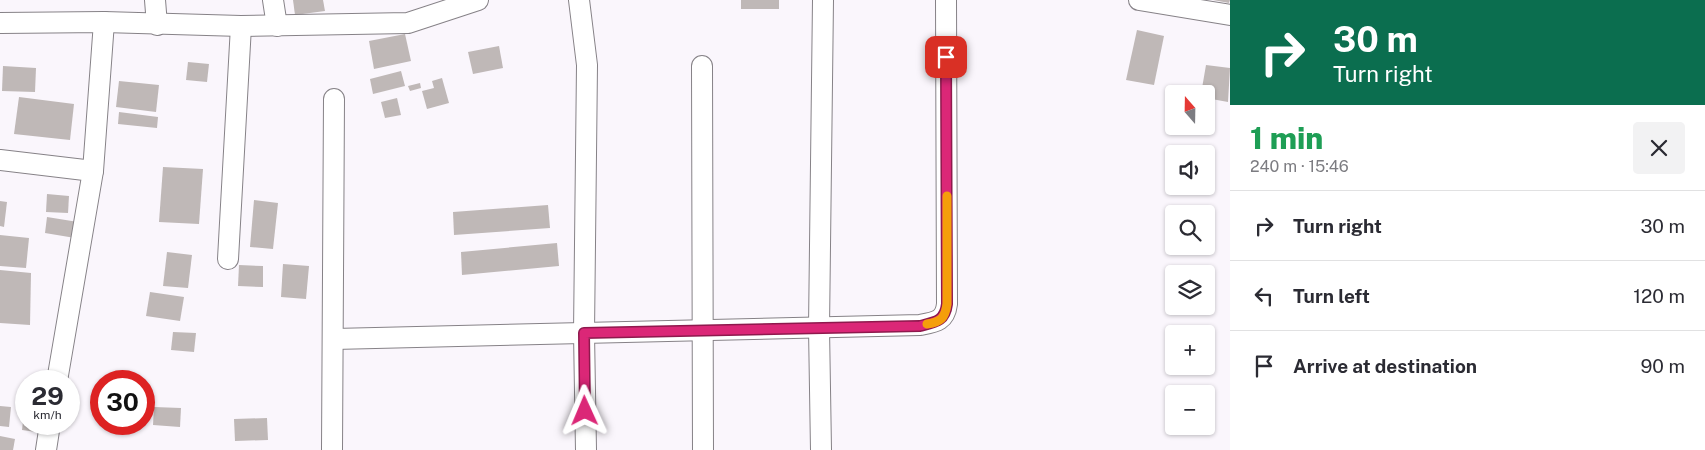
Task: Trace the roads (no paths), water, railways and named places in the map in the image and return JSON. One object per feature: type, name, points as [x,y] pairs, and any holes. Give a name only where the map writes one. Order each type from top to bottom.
[{"type":"street","points":[[155,0],[157,25]]},
{"type":"street","points":[[273,0],[277,26]]},
{"type":"street","points":[[0,23],[104,22],[157,25],[277,26],[408,23],[478,0]]},
{"type":"street","points":[[579,0],[588,65],[584,333],[586,450]]},
{"type":"street","points":[[821,450],[820,328],[823,0]]},
{"type":"street","points":[[334,339],[920,326],[936,322],[946,314],[946,0]]},
{"type":"street","points":[[1139,0],[1179,4],[1230,15]]},
{"type":"street","points":[[60,370],[92,171],[104,22]]},
{"type":"street","points":[[228,259],[241,26]]},
{"type":"street","points":[[702,66],[703,450]]},
{"type":"street","points":[[332,450],[334,99]]},
{"type":"street","points":[[0,160],[92,171]]},
{"type":"street","points":[[46,450],[48,435]]}]
